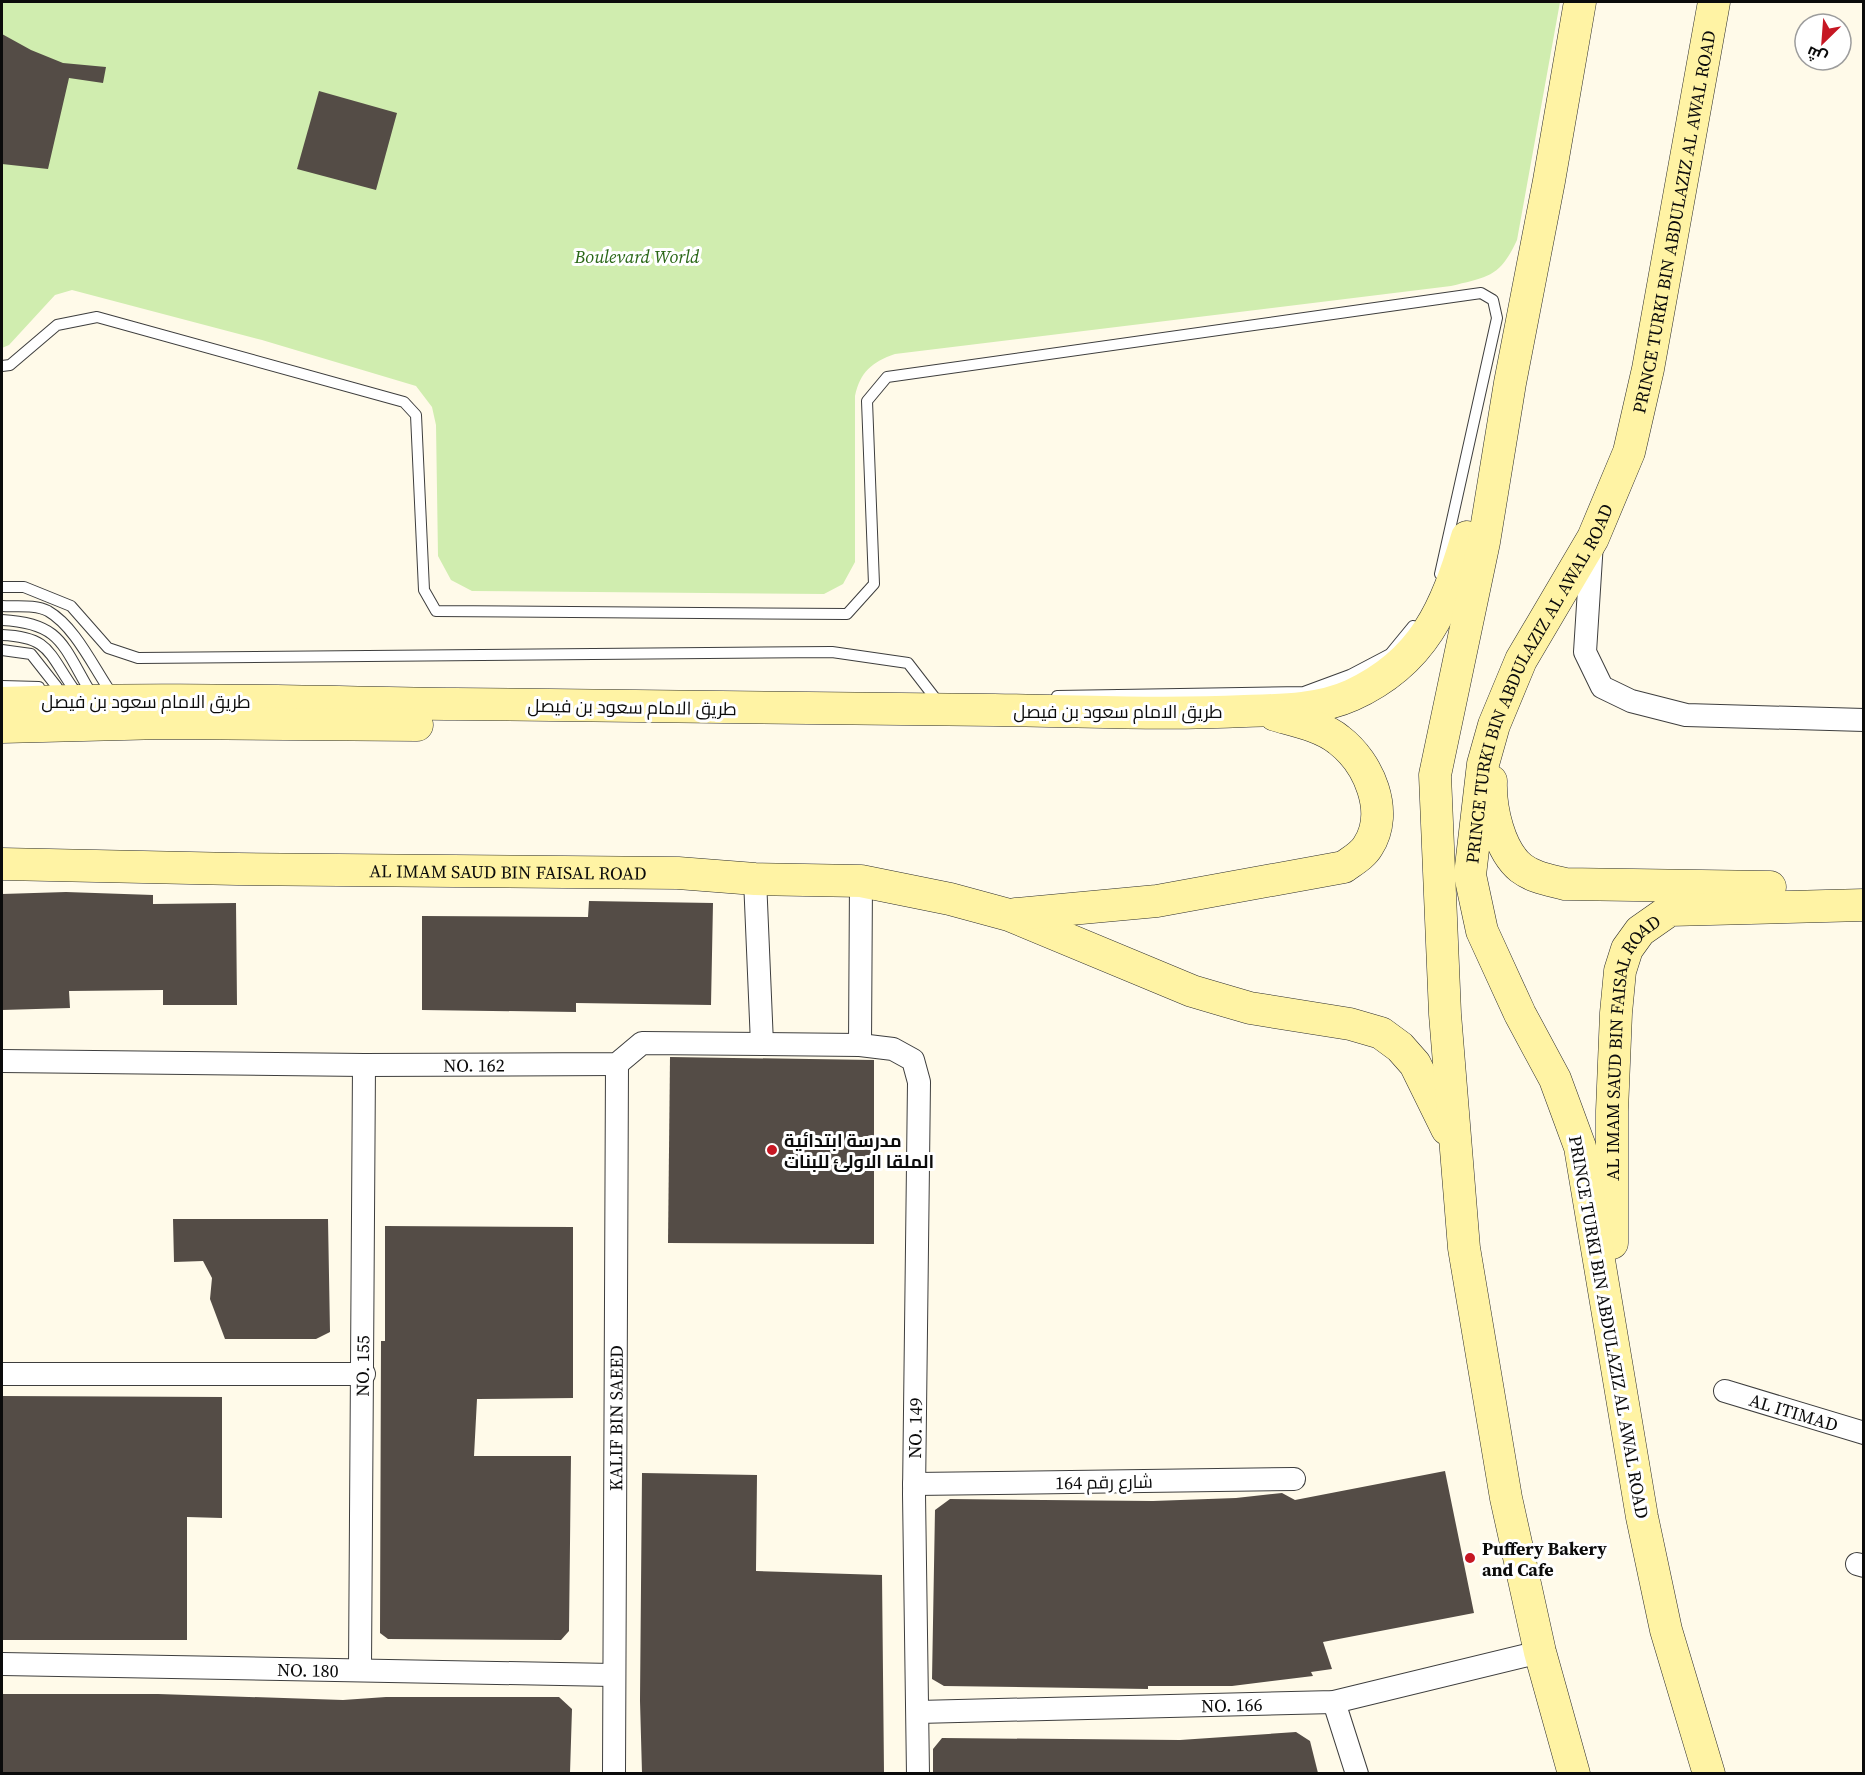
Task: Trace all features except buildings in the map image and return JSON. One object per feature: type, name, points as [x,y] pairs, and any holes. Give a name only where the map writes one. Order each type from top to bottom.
[{"type":"main road","name":"PRINCE TURKI BIN ABDULAZIZ AL AWAL ROAD","points":[[1574,1773],[1540,1652],[1506,1498],[1464,1248],[1441,935],[1435,775],[1484,542],[1510,383],[1549,181],[1580,2]]},
{"type":"main road","name":"PRINCE TURKI BIN ABDULAZIZ AL AWAL ROAD","points":[[1709,1773],[1666,1629],[1642,1517],[1610,1315],[1580,1148],[1555,1078],[1496,966],[1482,931],[1470,875],[1474,828],[1484,764],[1494,725],[1521,660],[1593,538],[1629,452],[1643,390],[1714,2]]},
{"type":"main road","points":[[1262,710],[1324,705],[1353,695],[1381,679],[1405,659],[1428,634],[1446,602],[1510,383]]},
{"type":"main road","name":"طريق الامام سعود بن فيصل","points":[[2,703],[196,694],[951,702],[1262,710]]},
{"type":"main road","points":[[2,727],[42,724],[164,723],[787,726],[898,721],[951,702]]},
{"type":"main road","points":[[1009,915],[1157,902],[1344,867],[1354,860],[1367,849],[1378,819],[1374,792],[1359,762],[1340,740],[1324,731],[1262,710]]},
{"type":"main road","points":[[1494,725],[1491,788],[1498,830],[1507,851],[1520,867],[1536,877],[1565,884],[1611,886],[1863,886]]},
{"type":"main road","name":"AL IMAM SAUD BIN FAISAL ROAD","points":[[2,864],[237,869],[678,873],[755,879],[861,881],[950,899],[1009,915]]},
{"type":"main road","name":"AL IMAM SAUD BIN FAISAL ROAD","points":[[1610,1315],[1612,1111],[1616,1013],[1620,971],[1628,949],[1640,931],[1670,910],[1863,905]]},
{"type":"main road","points":[[1009,915],[1192,991],[1250,1008],[1350,1024],[1381,1033],[1400,1047],[1415,1065],[1455,1146]]},
{"type":"street","points":[[1593,538],[1586,652],[1602,687],[1631,701],[1686,715],[1863,720]]},
{"type":"street","points":[[755,879],[762,1044]]},
{"type":"street","points":[[617,1064],[642,1043],[860,1045],[861,881]]},
{"type":"street","name":"NO. 149","points":[[860,1045],[893,1049],[913,1060],[919,1082],[914,1484],[918,1773]]},
{"type":"street","name":"NO. 162","points":[[2,1062],[364,1065],[617,1064]]},
{"type":"street","name":"KALIF BIN SAEED","points":[[614,1773],[617,1064]]},
{"type":"street","name":"NO. 155","points":[[360,1668],[364,1374],[364,1065]]},
{"type":"street","points":[[2,1374],[364,1374]]},
{"type":"street","name":"AL ITIMAD","points":[[1725,1391],[1863,1433]]},
{"type":"street","name":"شارع رقم 164","points":[[914,1484],[1294,1479]]},
{"type":"street","name":"NO. 166","points":[[918,1712],[1334,1702],[1540,1652]]},
{"type":"street","name":"NO. 180","points":[[2,1664],[360,1668],[613,1675]]},
{"type":"street","points":[[1334,1702],[1357,1773]]},
{"type":"lane","points":[[2,366],[10,365],[57,325],[97,317],[404,402],[416,415],[424,590],[436,611],[847,614],[874,584],[867,401],[887,377],[1481,293],[1493,300],[1497,318],[1435,597],[1390,654],[1350,675],[1304,692],[1042,696]]},
{"type":"lane","points":[[2,587],[24,587],[71,606],[108,648],[138,658],[832,652],[908,663],[951,702]]},
{"type":"lane","points":[[2,606],[36,608],[48,612],[70,632],[120,688]]},
{"type":"lane","points":[[2,620],[26,621],[43,627],[59,638],[88,688]]},
{"type":"lane","points":[[2,635],[26,636],[41,643],[73,688]]},
{"type":"lane","points":[[2,650],[31,654],[57,687]]},
{"type":"lane","points":[[2,686],[120,688],[196,694],[472,692]]},
{"type":"lane","points":[[698,695],[951,702]]},
{"type":"green space","name":"Boulevard World","points":[[2,2],[1560,2],[1517,240],[1505,262],[1492,274],[1451,286],[895,354],[887,357],[868,369],[860,380],[855,396],[855,562],[843,584],[824,594],[472,591],[451,580],[438,556],[436,425],[432,407],[416,386],[262,340],[72,290],[55,295],[9,345],[2,348]]},
{"type":"place","name":"مدرسة ابتدائية الملقا الاولئ للبنات","points":[[772,1150]]},
{"type":"place","name":"Puffery Bakery and Cafe","points":[[1470,1558]]}]
